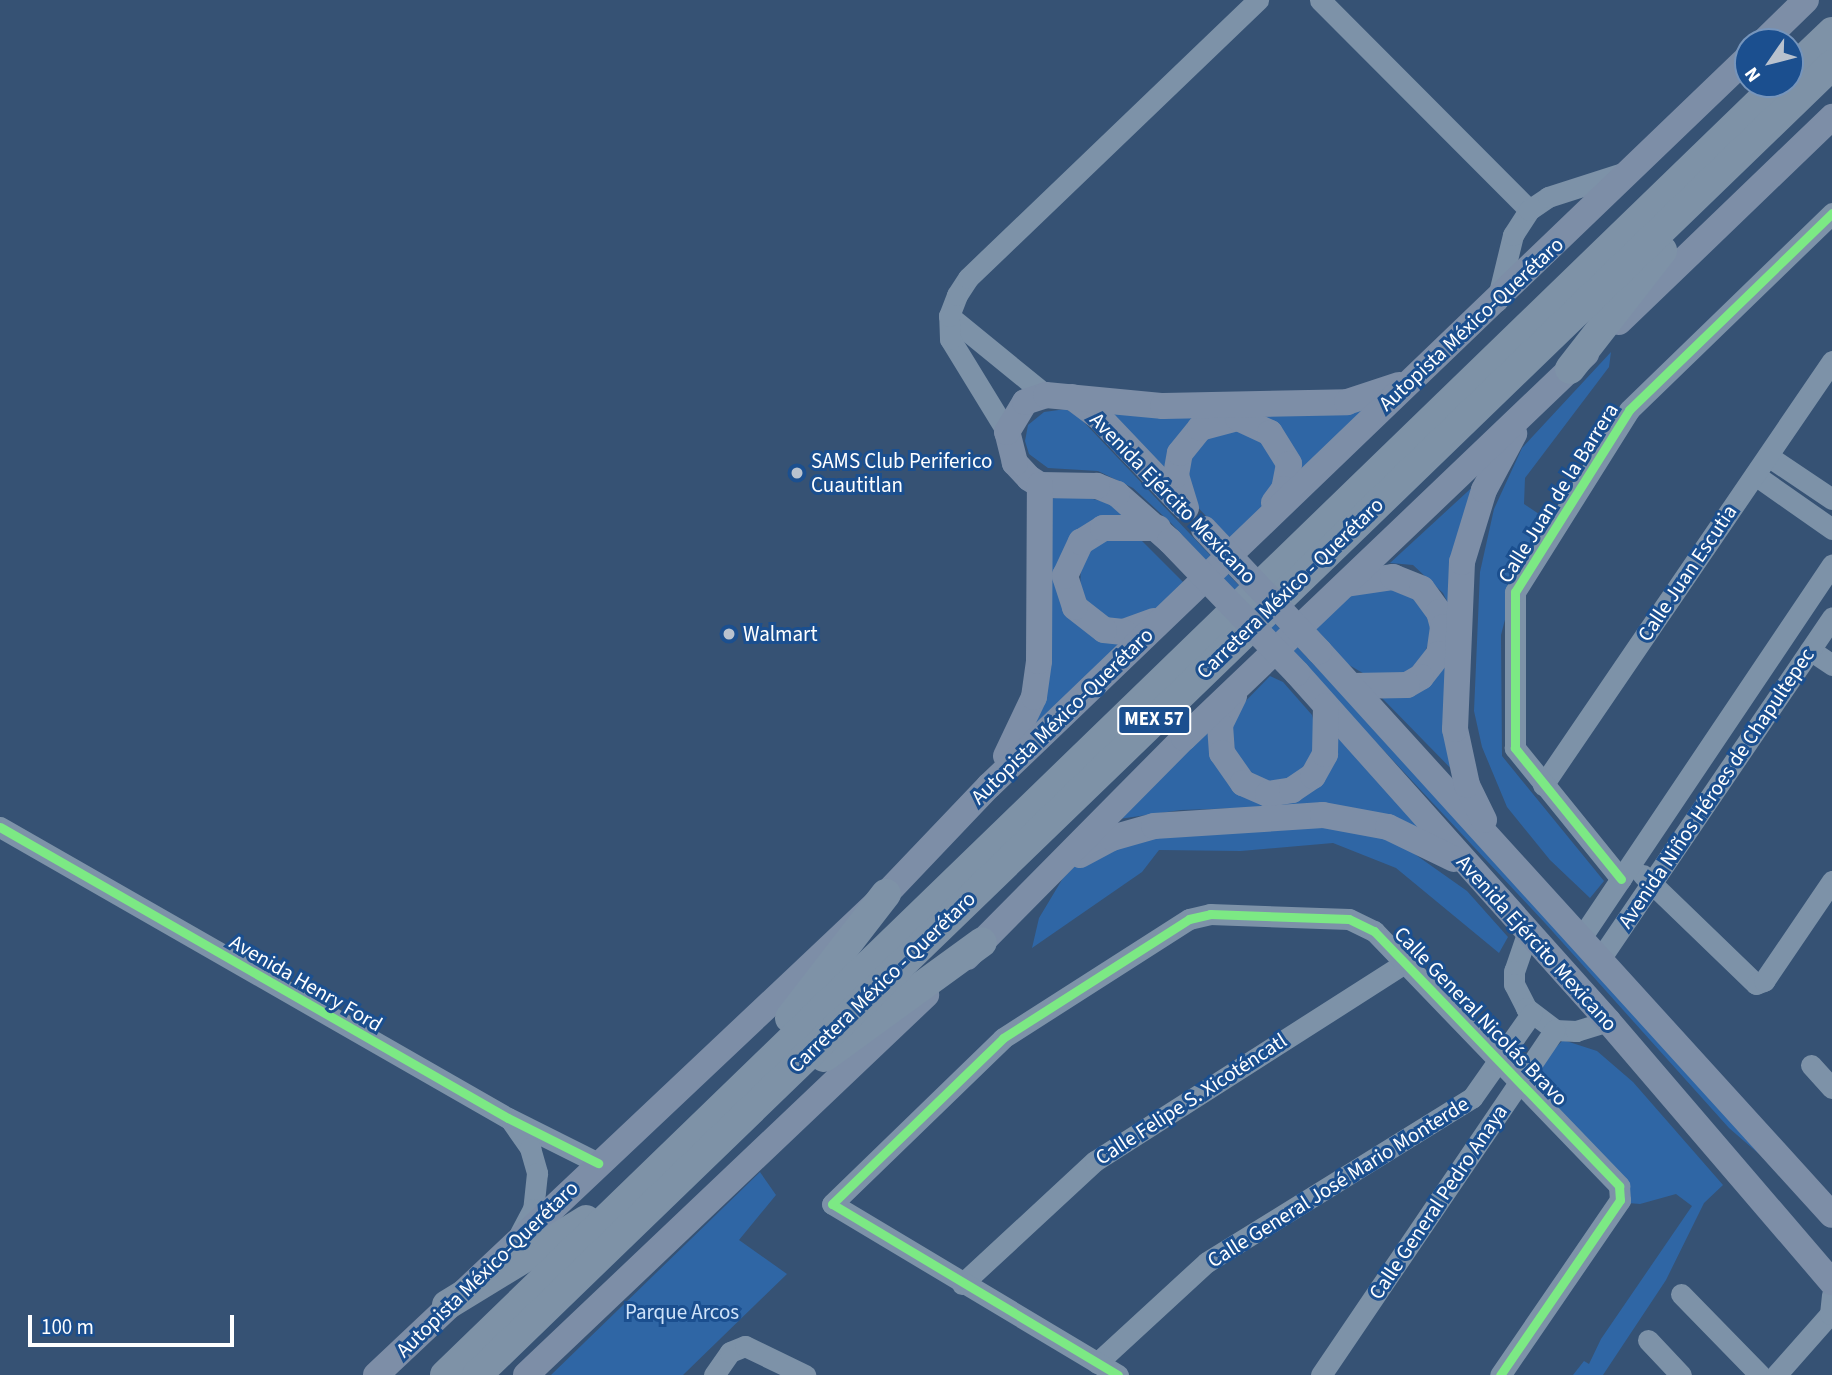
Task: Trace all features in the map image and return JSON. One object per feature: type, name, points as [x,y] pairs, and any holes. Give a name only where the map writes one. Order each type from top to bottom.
[{"type":"highway","points":[[1804,59],[1832,32]]},
{"type":"highway","name":"Carretera México - Querétaro","points":[[444,1375],[631,1192],[756,1088],[1832,65]]},
{"type":"highway","name":"Carretera México - Querétaro","points":[[477,1375],[756,1088],[1764,98]]},
{"type":"highway","points":[[1570,369],[1760,133]]},
{"type":"highway","points":[[756,1088],[886,894]]},
{"type":"highway","points":[[756,1088],[857,1035],[982,942]]},
{"type":"highway","points":[[447,1305],[631,1192]]},
{"type":"main road","points":[[1777,28],[1806,0]]},
{"type":"main road","name":"Autopista México-Querétaro","points":[[376,1375],[513,1241],[886,894],[989,786],[1409,381],[1497,302],[1734,71]]},
{"type":"main road","points":[[526,1375],[982,942],[1238,687],[1832,117]]},
{"type":"main road","points":[[989,786],[1023,729],[1034,697],[1039,661],[1040,485],[1016,463],[1007,432],[1026,402],[1059,396],[1163,406],[1347,402],[1409,381]]},
{"type":"main road","name":"Avenida Ejército Mexicano","points":[[1059,396],[1099,417],[1205,528],[1832,1215]]},
{"type":"main road","points":[[1497,847],[1467,785],[1455,729],[1462,562],[1484,491],[1526,411]]},
{"type":"main road","points":[[1186,508],[1176,475],[1180,453],[1200,428],[1238,418],[1270,433],[1289,464],[1284,489],[1257,527]]},
{"type":"main road","name":"Avenida Ejército Mexicano","points":[[1040,485],[1097,486],[1117,494],[1164,535],[1297,673],[1527,934],[1608,1021],[1832,1282]]},
{"type":"main road","points":[[1163,618],[1123,632],[1104,630],[1075,607],[1065,576],[1081,542],[1103,528],[1164,535]]},
{"type":"main road","points":[[1346,584],[1394,577],[1422,589],[1439,612],[1443,626],[1439,654],[1421,677],[1407,685],[1352,686]]},
{"type":"main road","points":[[1238,687],[1220,725],[1222,753],[1243,783],[1268,794],[1292,790],[1313,776],[1325,754],[1326,706]]},
{"type":"main road","points":[[1037,887],[1111,838],[1154,826],[1323,815],[1388,827],[1468,866]]},
{"type":"street","points":[[1007,432],[950,340],[949,316],[968,278],[1258,0]]},
{"type":"street","points":[[1320,0],[1529,210]]},
{"type":"street","points":[[1497,302],[1513,235],[1529,210],[1548,197],[1634,169]]},
{"type":"street","name":"Calle Juan de la Barrera","points":[[1832,213],[1629,410],[1518,583],[1513,601],[1513,736],[1519,757],[1626,871],[1652,884],[1756,984],[1764,981],[1832,881]]},
{"type":"street","points":[[949,316],[1059,396]]},
{"type":"street","name":"Calle Juan Escutia","points":[[1543,785],[1832,361]]},
{"type":"street","points":[[1768,456],[1832,499]]},
{"type":"street","points":[[1755,475],[1832,529]]},
{"type":"street","name":"Avenida Niños Héroes de Chapultepec","points":[[1581,938],[1832,565]]},
{"type":"street","name":"Avenida Niños Héroes de Chapultepec","points":[[1600,959],[1832,617]]},
{"type":"street","points":[[1810,650],[1832,665]]},
{"type":"street","points":[[1740,704],[1762,719]]},
{"type":"street","name":"Avenida Henry Ford","points":[[0,827],[508,1118],[598,1163]]},
{"type":"street","name":"Calle General Nicolás Bravo","points":[[1118,1375],[832,1204],[1003,1038],[1199,914],[1349,919],[1374,931],[1622,1194],[1500,1375]]},
{"type":"street","points":[[1527,934],[1519,951],[1514,984],[1531,1014],[1555,1030],[1576,1031],[1608,1021]]},
{"type":"street","name":"Calle Felipe S. Xicoténcatl","points":[[962,1284],[1095,1161],[1405,963]]},
{"type":"street","name":"Calle General José Mario Monterde","points":[[1097,1363],[1207,1262],[1472,1098],[1500,1062],[1531,1014]]},
{"type":"street","name":"Calle General Pedro Anaya","points":[[1321,1375],[1555,1030]]},
{"type":"street","points":[[1811,1065],[1832,1088]]},
{"type":"street","name":"Avenida Henry Ford","points":[[508,1118],[524,1137],[537,1173],[533,1209],[513,1241]]},
{"type":"street","points":[[1681,1294],[1760,1375]]},
{"type":"street","points":[[1776,1375],[1831,1307]]},
{"type":"street","points":[[1648,1340],[1681,1375]]},
{"type":"street","points":[[714,1375],[730,1352],[745,1346],[805,1375]]},
{"type":"green space","points":[[1611,352],[1609,367],[1525,478],[1524,504],[1545,518],[1507,580],[1510,600],[1501,635],[1502,756],[1604,881],[1590,898],[1550,860],[1507,807],[1482,747],[1474,711],[1480,572],[1494,509],[1522,448]]},
{"type":"green space","points":[[1375,402],[1298,473],[1295,458],[1220,414],[1167,476],[1104,411]]},
{"type":"green space","points":[[1066,409],[1080,418],[1562,926],[1759,1154],[1729,1128],[1545,923],[1171,523],[1133,488],[1098,471],[1048,468],[1029,454],[1025,441],[1028,425],[1044,412]]},
{"type":"green space","points":[[1233,423],[1277,452],[1277,492],[1230,542],[1193,502],[1184,468],[1191,445]]},
{"type":"green space","points":[[1479,481],[1456,562],[1467,785],[1380,696],[1407,695],[1450,607],[1443,593],[1413,565],[1390,563]]},
{"type":"green space","points":[[1077,495],[1113,504],[1132,518],[1115,518],[1058,583],[1132,635],[1024,738],[1049,499]]},
{"type":"green space","points":[[1113,535],[1141,540],[1185,584],[1158,611],[1109,622],[1080,600],[1081,557]]},
{"type":"green space","points":[[1378,578],[1415,594],[1436,624],[1418,670],[1375,680],[1342,661],[1314,629],[1355,590]]},
{"type":"green space","points":[[1270,676],[1283,682],[1312,715],[1318,740],[1308,764],[1289,779],[1263,783],[1228,750],[1235,712]]},
{"type":"green space","points":[[1215,725],[1214,737],[1281,801],[1334,734],[1437,840],[1242,808],[1181,810],[1119,819]]},
{"type":"green space","points":[[1362,827],[1399,843],[1467,891],[1508,937],[1499,953],[1396,868],[1333,843],[1241,851],[1159,850],[1142,872],[1032,948],[1039,918],[1063,878],[1081,860],[1112,844],[1205,829]]},
{"type":"green space","points":[[1563,1040],[1597,1051],[1633,1082],[1723,1185],[1704,1203],[1666,1280],[1603,1375],[1573,1375],[1584,1361],[1589,1364],[1601,1339],[1692,1206],[1676,1194],[1640,1204],[1628,1203],[1525,1091],[1535,1069]]},
{"type":"green space","name":"Parque Arcos","points":[[760,1172],[776,1195],[739,1240],[787,1274],[683,1375],[551,1375]]},
{"type":"cycle path","points":[[1621,879],[1515,748],[1515,592],[1629,410],[1832,213]]},
{"type":"cycle path","points":[[0,827],[508,1118],[598,1163]]},
{"type":"cycle path","points":[[1118,1375],[832,1204],[1003,1038],[1189,919],[1210,914],[1349,919],[1374,931],[1619,1186],[1620,1200],[1500,1375]]},
{"type":"place","name":"SAMS Club Periferico Cuautitlan","points":[[797,473]]},
{"type":"place","name":"Walmart","points":[[729,634]]}]
